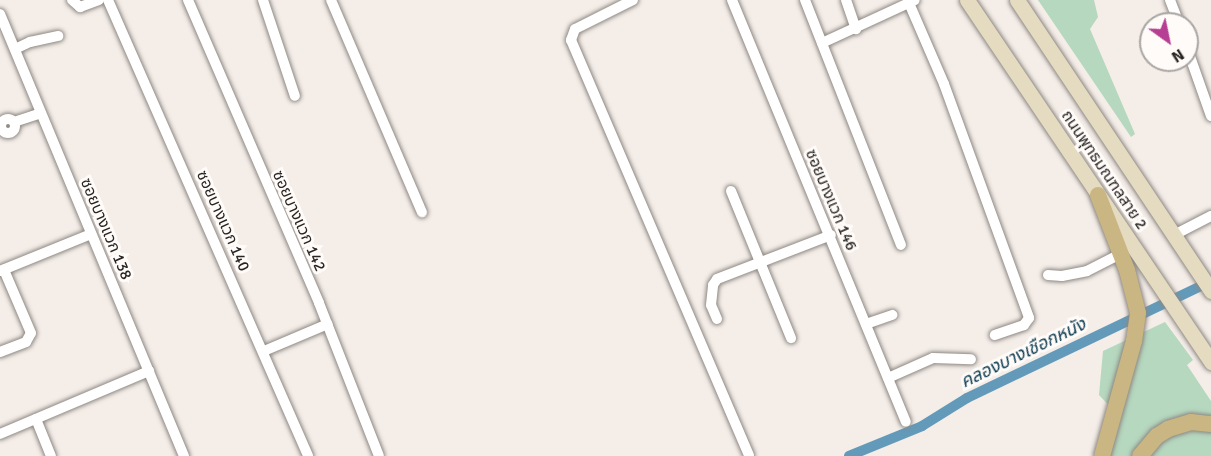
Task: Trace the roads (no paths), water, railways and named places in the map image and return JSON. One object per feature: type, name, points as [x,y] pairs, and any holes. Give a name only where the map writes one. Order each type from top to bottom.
[{"type":"main road","name":"ถนนพุทธมณฑลสาย 2","points":[[966,0],[1211,362]]},
{"type":"main road","name":"ถนนพุทธมณฑลสาย 2","points":[[1017,0],[1211,291]]},
{"type":"main road","points":[[1098,195],[1136,297],[1137,326],[1102,456]]},
{"type":"main road","points":[[1140,456],[1157,436],[1168,429],[1191,422],[1211,424]]},
{"type":"street","points":[[72,0],[80,7],[99,0]]},
{"type":"street","name":"ซอยบางแวก 140","points":[[108,0],[264,351],[308,456]]},
{"type":"street","name":"ซอยบางแวก 142","points":[[188,0],[328,324],[380,456]]},
{"type":"street","points":[[263,0],[295,96]]},
{"type":"street","points":[[331,0],[422,212]]},
{"type":"street","points":[[633,0],[575,29],[571,40],[749,456]]},
{"type":"street","name":"ซอยบางแวก 146","points":[[732,0],[831,235],[904,417]]},
{"type":"street","points":[[805,0],[901,245]]},
{"type":"street","points":[[846,0],[856,29]]},
{"type":"street","points":[[822,43],[912,2],[1029,318],[1024,325],[995,335]]},
{"type":"street","name":"ซอยบางแวก 138","points":[[0,14],[183,456]]},
{"type":"street","points":[[15,49],[30,42],[58,36]]},
{"type":"street","points":[[1195,72],[1211,116]]},
{"type":"street","points":[[14,122],[41,113]]},
{"type":"street","points":[[732,191],[791,338]]},
{"type":"street","points":[[1174,235],[1211,216]]},
{"type":"street","points":[[0,352],[26,342],[31,333],[2,270],[91,234]]},
{"type":"street","points":[[717,319],[711,305],[714,283],[723,276],[831,235]]},
{"type":"street","points":[[1048,275],[1087,271],[1121,254]]},
{"type":"street","points":[[866,324],[892,315]]},
{"type":"street","points":[[264,351],[328,324]]},
{"type":"street","points":[[888,378],[933,358],[971,359]]},
{"type":"street","points":[[0,434],[149,371]]},
{"type":"street","points":[[36,418],[51,456]]},
{"type":"waterway","name":"คลองบางเชือกหนัง","points":[[849,456],[922,426],[967,398],[1211,281]]}]
